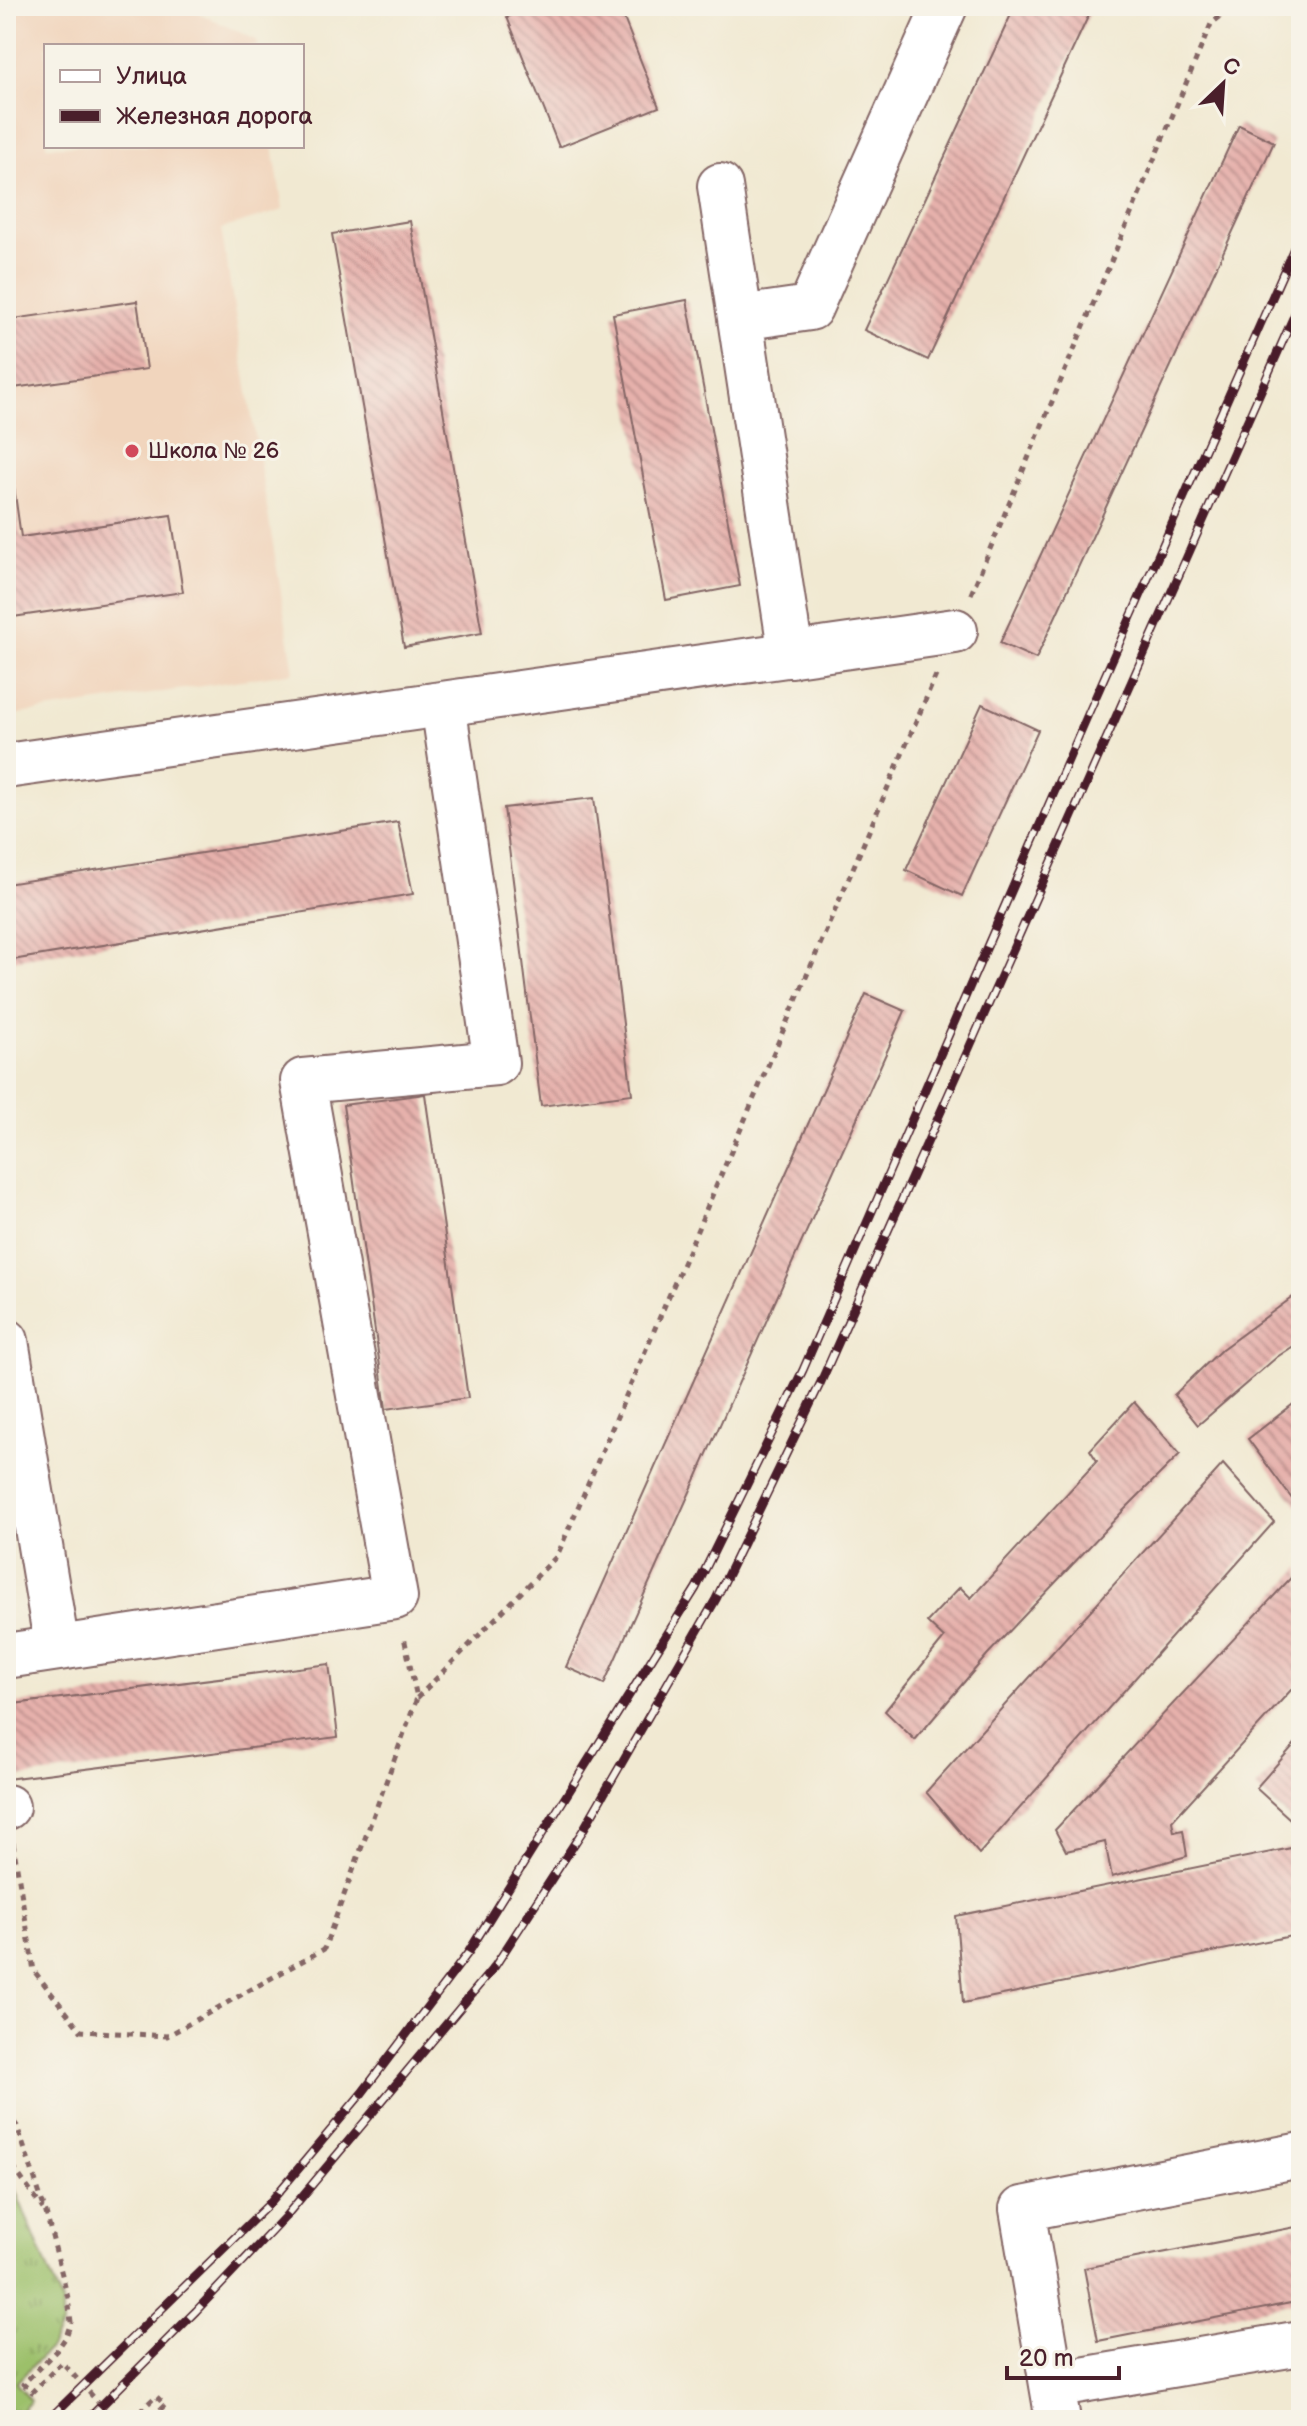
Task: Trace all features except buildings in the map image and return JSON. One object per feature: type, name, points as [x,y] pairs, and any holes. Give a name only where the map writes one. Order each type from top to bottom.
[{"type":"street","points":[[740,318],[810,308],[945,6]]},
{"type":"street","points":[[720,186],[791,655]]},
{"type":"street","points":[[6,766],[955,631]]},
{"type":"street","points":[[6,1656],[395,1597],[303,1081],[496,1063],[443,704]]},
{"type":"street","points":[[6,1341],[57,1648]]},
{"type":"street","points":[[1301,2155],[1022,2209],[1055,2402],[1301,2343]]},
{"type":"path","points":[[7,1807],[34,1971],[81,2031],[167,2036],[324,1949],[417,1698],[557,1556],[955,631],[1211,24],[1233,6]]},
{"type":"path","points":[[395,1597],[417,1698]]},
{"type":"path","points":[[6,2112],[17,2126],[46,2213],[66,2288],[71,2322],[57,2350],[23,2384],[32,2392],[62,2362],[114,2420]]},
{"type":"path","points":[[6,2157],[46,2213]]},
{"type":"path","points":[[131,2420],[156,2396],[165,2405],[149,2420]]},
{"type":"shaded area","name":"Школа № 26","points":[[6,6],[184,6],[256,40],[257,44],[44,44],[44,148],[273,148],[283,210],[221,229],[294,672],[6,716]]},
{"type":"green space","points":[[6,2168],[62,2303],[62,2326],[50,2348],[16,2383],[31,2401],[12,2420],[6,2420]]},
{"type":"railway","points":[[48,2420],[267,2206],[362,2093],[468,1953],[696,1588],[803,1370],[1301,232]]},
{"type":"railway","points":[[87,2420],[285,2217],[495,1966],[582,1832],[716,1599],[820,1384],[1301,300]]},
{"type":"place","name":"Школа № 26","points":[[132,451]]}]
